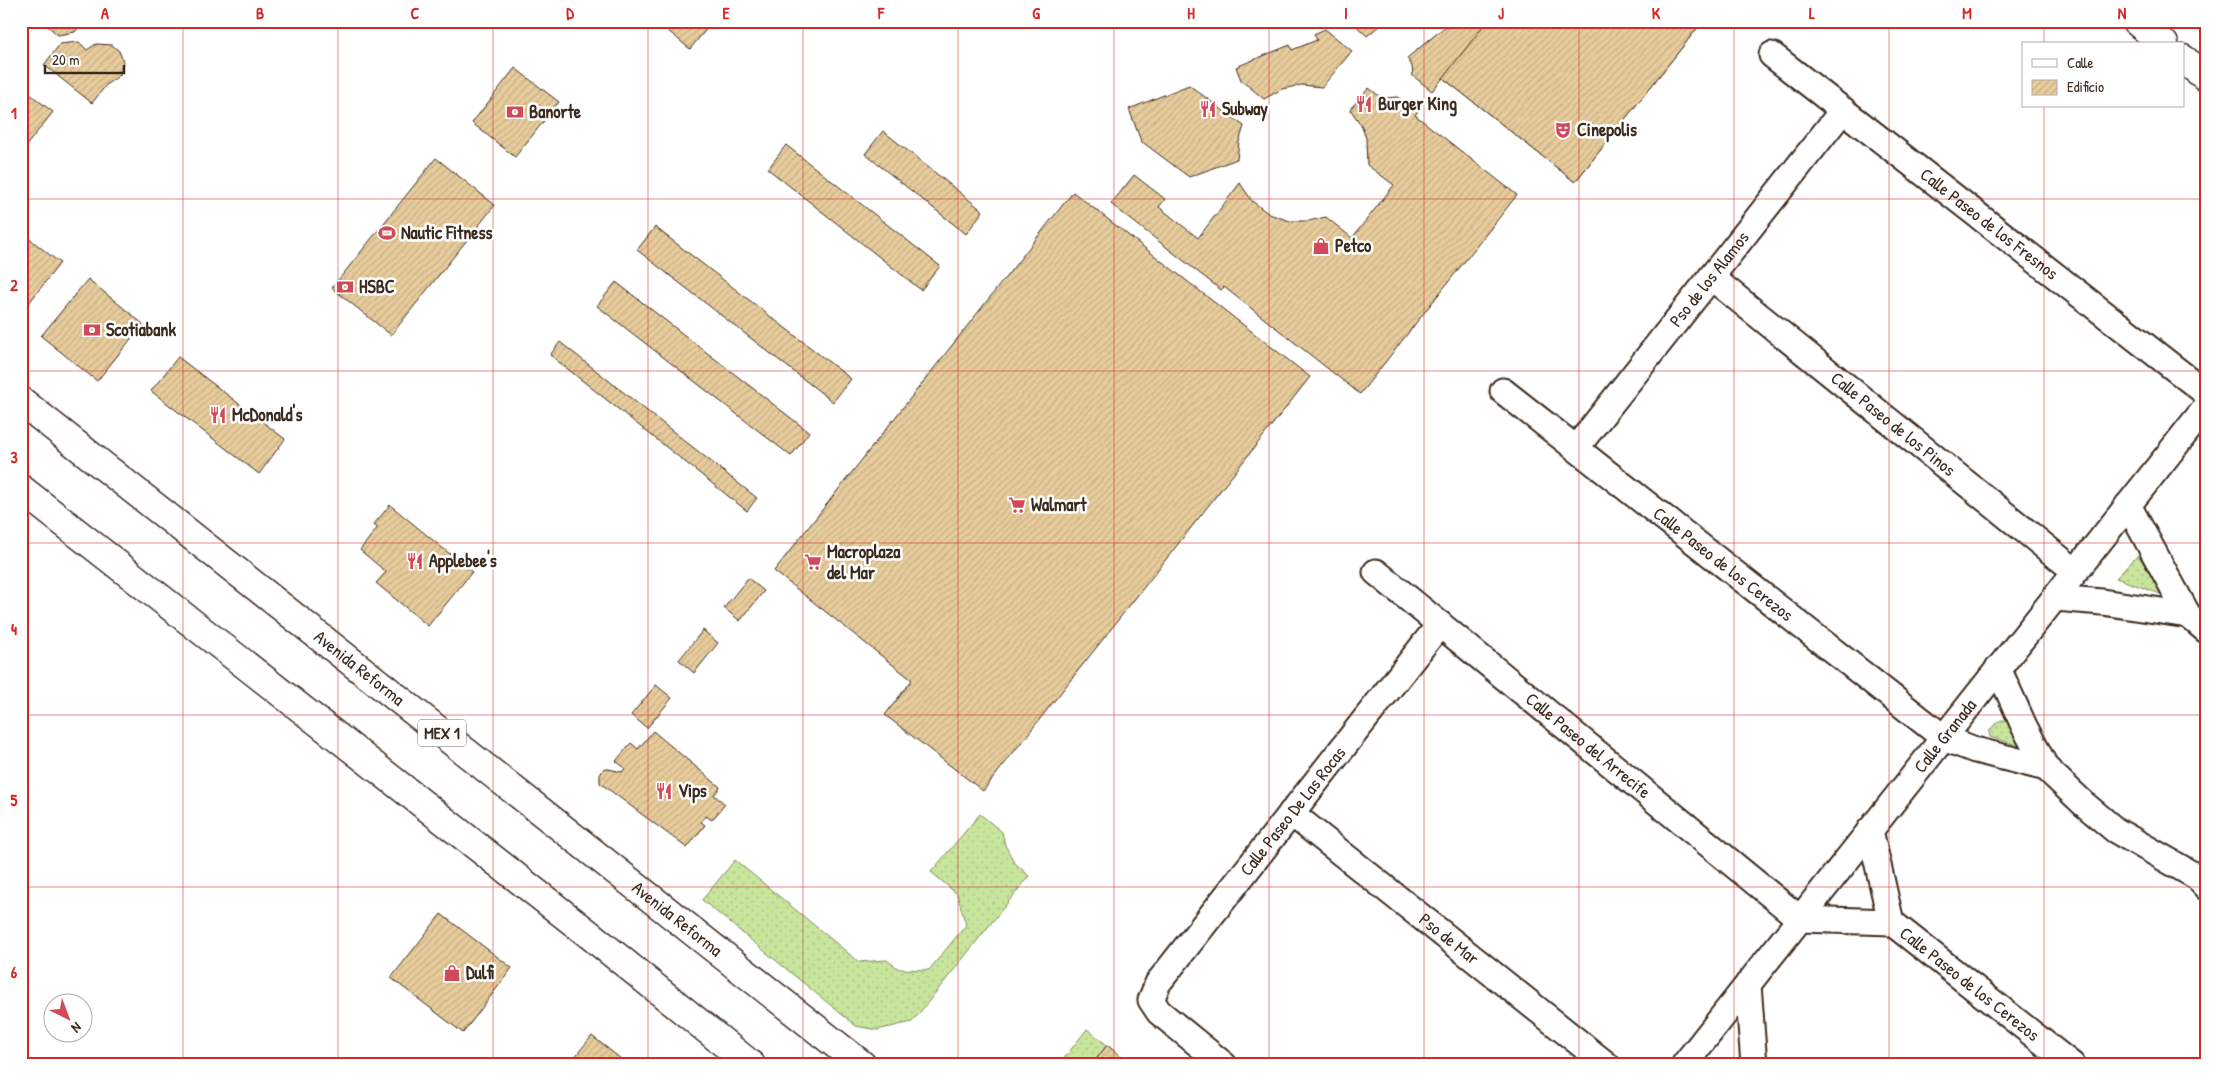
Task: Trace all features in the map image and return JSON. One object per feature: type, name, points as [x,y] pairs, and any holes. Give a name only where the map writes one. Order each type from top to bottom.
[{"type":"main road","points":[[2136,21],[2162,42]]},
{"type":"main road","points":[[2184,60],[2206,77]]},
{"type":"main road","name":"Avenida Reforma","points":[[21,401],[862,1065]]},
{"type":"main road","points":[[21,489],[575,923],[752,1065]]},
{"type":"street","name":"Calle Paseo de los Fresnos","points":[[1772,54],[2206,393]]},
{"type":"street","name":"Pso de los Alamos","points":[[1576,448],[1843,110]]},
{"type":"street","name":"Calle Paseo de los Pinos","points":[[1711,277],[2076,571]]},
{"type":"street","name":"Calle Paseo de los Cerezos","points":[[1503,390],[1944,738]]},
{"type":"street","name":"Calle Granada","points":[[1684,1065],[2128,505],[2201,418]]},
{"type":"street","points":[[2128,505],[2197,623]]},
{"type":"street","name":"Calle Paseo del Arrecife","points":[[1376,572],[1800,919]]},
{"type":"street","points":[[2054,598],[2102,602],[2197,623]]},
{"type":"street","name":"Calle Paseo De Las Rocas","points":[[1224,1065],[1159,1012],[1151,1000],[1158,983],[1440,624]]},
{"type":"street","points":[[1998,668],[2024,726],[2046,768],[2115,830],[2197,877],[2206,887]]},
{"type":"street","points":[[1944,738],[1975,750],[2046,768]]},
{"type":"street","name":"Pso de Mar","points":[[1291,812],[1607,1065]]},
{"type":"street","name":"Calle Paseo de los Cerezos","points":[[1870,830],[1891,922],[2072,1065]]},
{"type":"street","points":[[1800,919],[1891,922]]},
{"type":"street","points":[[1748,984],[1754,1065]]},
{"type":"green space","points":[[2138,555],[2166,596],[2116,578]]},
{"type":"green space","points":[[2001,720],[2011,721],[2026,748],[1990,737],[1989,732]]},
{"type":"green space","points":[[980,814],[1002,832],[1005,845],[1014,862],[1029,876],[912,1022],[877,1030],[856,1026],[702,900],[735,860],[859,962],[887,960],[899,969],[929,970],[966,925],[957,894],[931,872]]},
{"type":"green space","points":[[1087,1029],[1107,1045],[1092,1065],[1059,1065]]},
{"type":"building","points":[[42,21],[84,21],[75,32],[58,35]]},
{"type":"building","points":[[656,21],[713,21],[690,49]]},
{"type":"building","points":[[1351,21],[1385,21],[1367,36]]},
{"type":"building","name":"Cinepolis","points":[[1452,21],[1703,21],[1575,182],[1443,78],[1432,91],[1413,76],[1412,66],[1407,58]]},
{"type":"building","name":"Cinepolis","points":[[1487,21],[1703,21],[1575,182],[1443,78]]},
{"type":"building","points":[[1325,29],[1352,51],[1322,87],[1301,85],[1282,89],[1264,99],[1241,80],[1236,67],[1290,45],[1292,50],[1317,40],[1314,34]]},
{"type":"building","points":[[79,42],[87,50],[96,44],[112,45],[119,51],[123,61],[120,75],[107,84],[92,103],[44,65],[60,44]]},
{"type":"building","name":"Banorte","points":[[515,68],[559,102],[515,157],[472,123]]},
{"type":"building","points":[[1189,85],[1244,126],[1239,142],[1237,159],[1189,177],[1141,141],[1129,109]]},
{"type":"building","points":[[21,87],[53,112],[21,152]]},
{"type":"building","points":[[1369,88],[1379,96],[1386,98],[1397,97],[1418,111],[1415,115],[1517,195],[1360,394],[1224,287],[1221,290],[1111,204],[1134,175],[1165,199],[1159,207],[1198,238],[1240,183],[1252,201],[1269,214],[1290,221],[1308,221],[1326,217],[1352,238],[1394,185],[1367,165],[1366,138],[1361,125],[1350,109]]},
{"type":"building","points":[[883,131],[983,211],[966,234],[865,154]]},
{"type":"building","points":[[786,145],[940,266],[921,290],[768,169]]},
{"type":"building","points":[[436,158],[495,205],[391,335],[332,288]]},
{"type":"building","points":[[21,169],[26,173],[26,218],[21,224]]},
{"type":"building","name":"Walmart","points":[[1073,192],[1310,377],[983,791],[885,715],[912,680],[774,571]]},
{"type":"building","points":[[655,227],[851,379],[833,402],[637,250]]},
{"type":"building","points":[[21,232],[60,263],[25,308],[21,305]]},
{"type":"building","name":"Scotiabank","points":[[88,279],[143,324],[97,381],[41,336]]},
{"type":"building","points":[[616,282],[809,432],[791,456],[597,306]]},
{"type":"building","points":[[560,342],[757,498],[747,511],[550,355]]},
{"type":"building","name":"McDonald's","points":[[178,357],[285,439],[259,474],[151,391]]},
{"type":"building","name":"Applebee's","points":[[390,505],[472,572],[428,626],[376,583],[386,572],[360,550],[378,527],[374,524]]},
{"type":"building","points":[[748,578],[764,591],[740,621],[724,608]]},
{"type":"building","points":[[703,630],[718,643],[694,673],[679,660]]},
{"type":"building","points":[[656,685],[672,698],[647,728],[631,715]]},
{"type":"building","name":"Vips","points":[[653,731],[720,787],[714,795],[725,804],[712,820],[706,816],[701,822],[705,825],[687,848],[600,783],[600,775],[604,768],[622,772],[625,768],[616,761],[631,743],[638,749]]},
{"type":"building","name":"Dulfi","points":[[441,914],[512,968],[463,1033],[391,978]]},
{"type":"building","points":[[592,1036],[626,1063],[625,1065],[568,1065]]},
{"type":"building","points":[[1107,1045],[1131,1065],[1092,1065]]},
{"type":"place","name":"Burger King","points":[[1364,104]]},
{"type":"place","name":"Subway","points":[[1208,109]]},
{"type":"place","name":"Banorte","points":[[515,112]]},
{"type":"place","name":"Cinepolis","points":[[1563,130]]},
{"type":"place","name":"Nautic Fitness","points":[[387,233]]},
{"type":"place","name":"Petco","points":[[1321,246]]},
{"type":"place","name":"HSBC","points":[[345,287]]},
{"type":"place","name":"Scotiabank","points":[[92,330]]},
{"type":"place","name":"McDonald's","points":[[218,415]]},
{"type":"place","name":"Walmart","points":[[1017,505]]},
{"type":"place","name":"Applebee's","points":[[415,561]]},
{"type":"place","name":"Macroplaza del Mar","points":[[813,562]]},
{"type":"place","name":"Vips","points":[[664,791]]},
{"type":"place","name":"Dulfi","points":[[452,973]]}]
